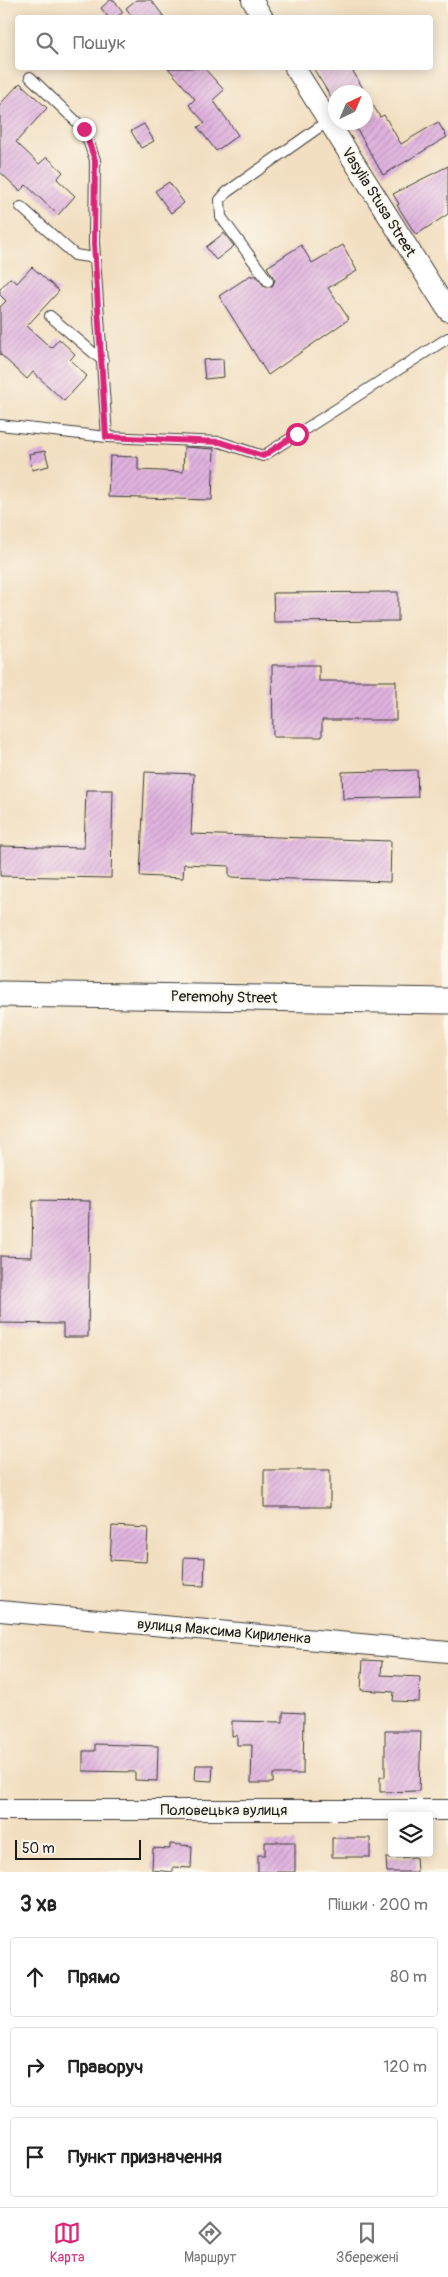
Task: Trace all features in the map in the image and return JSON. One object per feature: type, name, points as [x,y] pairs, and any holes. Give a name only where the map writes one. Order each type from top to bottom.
[{"type":"street","points":[[252,0],[262,15]]},
{"type":"street","name":"Vasylia Stusa Street","points":[[296,70],[328,121]]},
{"type":"street","name":"Vasylia Stusa Street","points":[[334,130],[448,311]]},
{"type":"street","name":"Peremohy Street","points":[[0,994],[448,1001]]},
{"type":"street","name":"вулиця Максима Кириленка","points":[[0,1611],[448,1652]]},
{"type":"street","name":"Половецька вулиця","points":[[0,1810],[448,1810]]},
{"type":"lane","points":[[30,77],[84,129],[95,160],[95,258],[103,361],[106,437]]},
{"type":"lane","points":[[268,281],[221,218],[220,200],[227,192],[328,121]]},
{"type":"lane","points":[[22,207],[75,255],[95,258]]},
{"type":"lane","points":[[50,316],[103,361]]},
{"type":"lane","points":[[0,425],[106,437],[220,442],[263,456],[448,338]]},
{"type":"building","points":[[110,0],[114,0],[123,12],[120,15],[107,15],[101,8]]},
{"type":"building","points":[[136,0],[151,0],[163,15],[131,15],[126,8]]},
{"type":"building","points":[[170,70],[206,70],[224,90],[213,100],[238,135],[216,151],[198,127],[205,123],[189,105],[195,99]]},
{"type":"building","points":[[314,70],[352,70],[361,85],[328,85],[328,92]]},
{"type":"building","points":[[20,83],[47,108],[16,142],[39,164],[47,157],[63,172],[57,179],[75,196],[58,215],[26,185],[20,191],[0,172],[0,104]]},
{"type":"building","points":[[373,105],[380,117],[384,115],[401,144],[438,122],[447,137],[383,175],[357,130],[373,130]]},
{"type":"building","points":[[144,124],[154,141],[141,148],[131,131]]},
{"type":"building","points":[[448,166],[448,214],[416,235],[397,205],[399,204],[393,194]]},
{"type":"building","points":[[169,182],[184,203],[171,213],[155,191]]},
{"type":"building","points":[[224,233],[234,246],[216,260],[206,247]]},
{"type":"building","points":[[301,245],[312,263],[343,245],[357,271],[328,288],[349,319],[268,375],[219,296],[251,275],[252,277],[255,275],[265,287],[272,287],[275,280],[267,267]]},
{"type":"building","points":[[32,267],[59,291],[27,326],[51,348],[59,339],[75,354],[70,360],[87,376],[64,401],[33,372],[27,379],[0,354],[0,307],[6,301],[0,295],[0,289],[10,278],[17,283]]},
{"type":"building","points":[[223,359],[224,377],[205,379],[203,360]]},
{"type":"building","points":[[184,447],[214,449],[212,500],[108,497],[110,456],[138,457],[138,470],[183,472]]},
{"type":"building","points":[[45,451],[49,466],[32,470],[29,454]]},
{"type":"building","points":[[398,592],[398,621],[274,622],[273,593]]},
{"type":"building","points":[[272,665],[319,665],[319,681],[396,681],[396,720],[322,720],[322,737],[273,737]]},
{"type":"building","points":[[417,770],[418,797],[343,799],[342,772]]},
{"type":"building","points":[[145,772],[194,774],[191,834],[391,841],[390,882],[229,877],[229,866],[184,864],[183,878],[140,876]]},
{"type":"building","points":[[86,790],[113,790],[111,878],[0,876],[0,846],[84,848]]},
{"type":"building","points":[[33,1200],[90,1201],[88,1337],[63,1337],[63,1324],[0,1323],[0,1256],[32,1257]]},
{"type":"building","points":[[264,1470],[330,1470],[330,1507],[264,1507]]},
{"type":"building","points":[[112,1526],[148,1528],[146,1562],[110,1560]]},
{"type":"building","points":[[184,1557],[205,1558],[204,1586],[183,1585]]},
{"type":"building","points":[[363,1660],[382,1661],[381,1675],[420,1677],[419,1702],[393,1701],[394,1692],[361,1690]]},
{"type":"building","points":[[283,1712],[304,1713],[303,1774],[273,1774],[273,1783],[251,1783],[252,1745],[237,1745],[237,1735],[232,1736],[232,1721],[283,1722]]},
{"type":"building","points":[[385,1731],[421,1731],[419,1791],[380,1792],[380,1777],[385,1777]]},
{"type":"building","points":[[95,1744],[158,1746],[157,1781],[135,1780],[135,1772],[83,1771],[83,1751],[95,1751]]},
{"type":"building","points":[[196,1765],[213,1765],[212,1781],[195,1780]]},
{"type":"building","points":[[332,1838],[370,1838],[370,1857],[332,1857]]},
{"type":"building","points":[[265,1842],[295,1842],[295,1872],[258,1872],[258,1855],[265,1855]]},
{"type":"building","points":[[170,1844],[192,1846],[191,1868],[173,1867],[173,1872],[152,1870],[153,1848],[170,1849]]},
{"type":"building","points":[[416,1857],[417,1872],[387,1872],[386,1858]]},
{"type":"route","points":[[84,129],[95,160],[94,243],[103,361],[106,437],[220,442],[263,456],[297,434]]}]
